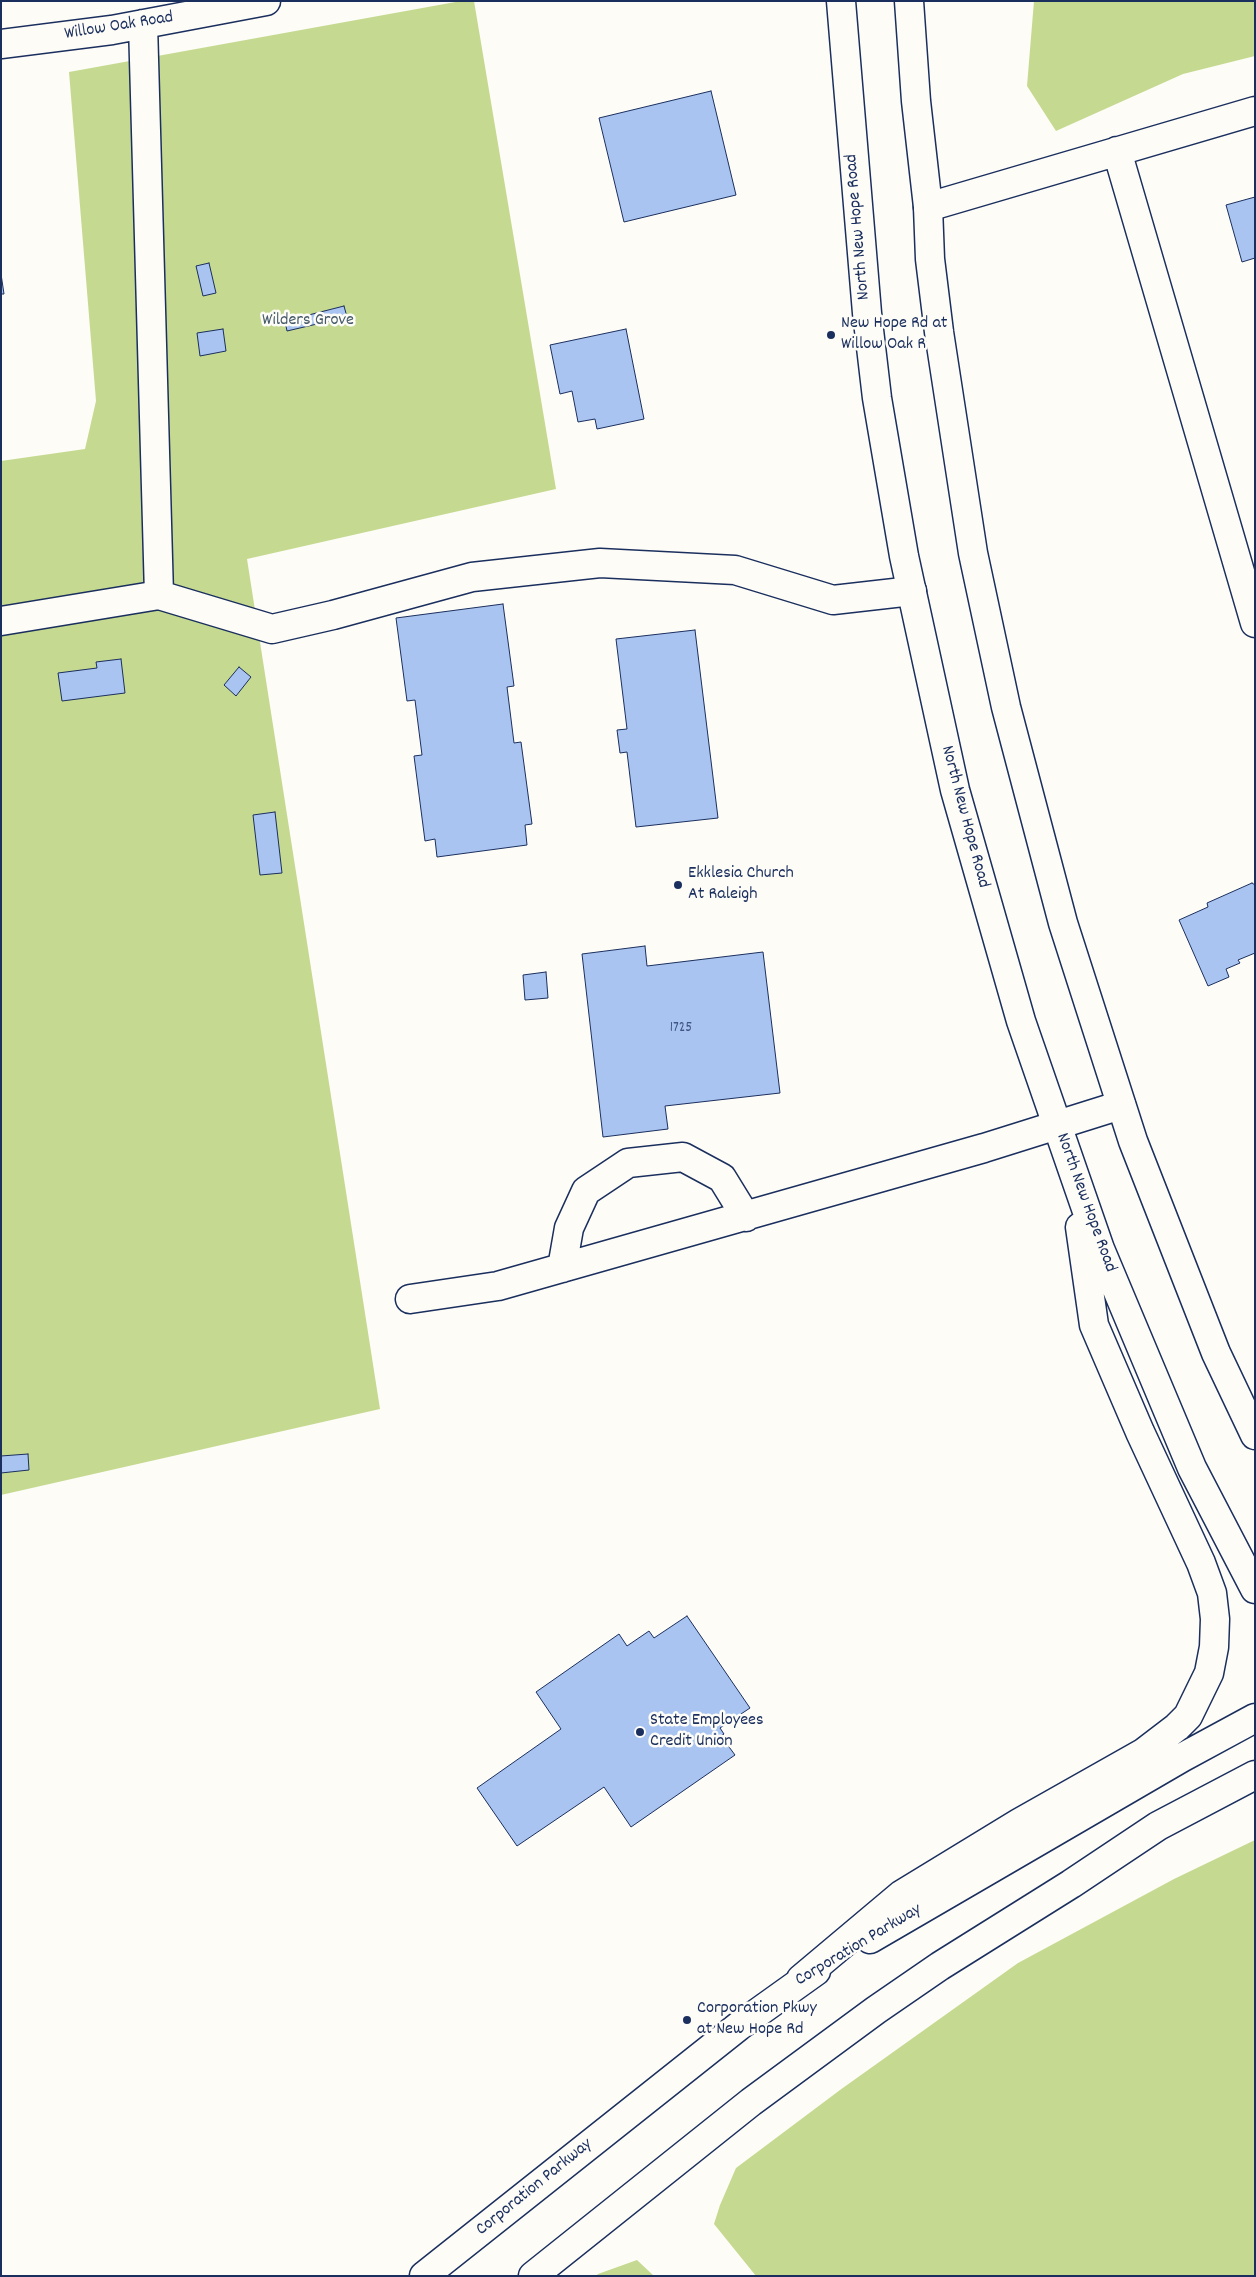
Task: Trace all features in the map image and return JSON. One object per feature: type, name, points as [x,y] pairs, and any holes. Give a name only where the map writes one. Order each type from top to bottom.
[{"type":"main road","name":"Willow Oak Road","points":[[1,44],[143,24],[266,1]]},
{"type":"main road","name":"North New Hope Road","points":[[841,1],[868,323],[877,398],[912,591],[955,790],[1021,1021],[1073,1174],[1122,1303],[1192,1468],[1255,1589]]},
{"type":"main road","points":[[909,1],[916,101],[928,207],[930,259],[939,332],[970,534],[1006,706],[1062,923],[1121,1105],[1216,1353],[1255,1435]]},
{"type":"main road","points":[[143,24],[159,595]]},
{"type":"main road","points":[[928,207],[1255,110]]},
{"type":"main road","points":[[1117,151],[1255,623]]},
{"type":"main road","points":[[1,621],[159,595],[272,629],[333,615],[472,577],[600,563],[735,570],[833,600],[912,591]]},
{"type":"main road","points":[[410,1299],[498,1286],[984,1148],[1121,1105]]},
{"type":"main road","points":[[562,1268],[569,1228],[586,1191],[628,1164],[683,1157],[722,1178],[746,1217]]},
{"type":"main road","points":[[801,1979],[901,1895],[1019,1823],[1143,1752],[1177,1728],[1188,1716],[1209,1673],[1214,1647],[1215,1619],[1212,1593],[1201,1564],[1140,1432],[1094,1325],[1073,1174]]},
{"type":"main road","name":"Corporation Parkway","points":[[424,2276],[618,2121],[801,1979],[1182,1757],[1255,1718]]},
{"type":"main road","points":[[533,2276],[751,2102],[876,2010],[940,1966],[1071,1884],[1158,1826],[1255,1775]]},
{"type":"green space","name":"Wilders Grove","points":[[461,1],[474,1],[556,489],[247,559],[380,1409],[1,1495],[1,461],[85,449],[96,401],[69,72]]},
{"type":"green space","points":[[1034,1],[1255,1],[1255,56],[1183,74],[1056,131],[1027,86]]},
{"type":"green space","points":[[1255,1840],[1255,2276],[756,2276],[714,2224],[736,2168],[840,2090],[1018,1963],[1174,1879]]},
{"type":"green space","points":[[637,2260],[654,2276],[596,2276],[598,2274]]},
{"type":"building","points":[[711,91],[736,195],[624,222],[599,118]]},
{"type":"building","points":[[1255,197],[1255,258],[1242,262],[1226,205]]},
{"type":"building","points":[[209,263],[216,293],[203,296],[196,266]]},
{"type":"building","points":[[1,274],[4,294],[1,294]]},
{"type":"building","points":[[344,306],[347,317],[287,331],[285,321]]},
{"type":"building","points":[[223,329],[226,351],[200,356],[197,333]]},
{"type":"building","points":[[626,329],[644,419],[597,429],[595,419],[578,422],[572,391],[560,394],[550,345]]},
{"type":"building","points":[[503,604],[514,686],[507,687],[514,743],[521,742],[532,824],[525,825],[527,845],[437,857],[435,839],[425,841],[414,756],[422,755],[415,700],[407,701],[396,618]]},
{"type":"building","points":[[695,630],[718,818],[636,827],[627,752],[620,753],[617,730],[627,729],[616,639]]},
{"type":"building","points":[[121,659],[125,693],[62,701],[58,673],[97,668],[96,662]]},
{"type":"building","points":[[239,667],[251,677],[236,696],[224,685]]},
{"type":"building","points":[[275,812],[282,873],[260,875],[253,815]]},
{"type":"building","points":[[1252,883],[1255,885],[1255,953],[1238,960],[1240,963],[1226,969],[1229,977],[1208,986],[1179,920],[1208,907],[1207,903]]},
{"type":"building","points":[[645,946],[647,966],[763,952],[780,1093],[665,1106],[668,1129],[603,1137],[582,954]]},
{"type":"building","points":[[546,972],[548,998],[525,1000],[523,975]]},
{"type":"building","points":[[28,1454],[29,1470],[1,1473],[1,1456]]},
{"type":"building","name":"State Employees Credit Union","points":[[687,1616],[750,1708],[720,1728],[724,1734],[721,1736],[735,1755],[631,1827],[604,1787],[517,1846],[477,1788],[561,1729],[536,1692],[619,1634],[627,1646],[649,1631],[654,1638]]},
{"type":"place","name":"New Hope Rd at Willow Oak R","points":[[831,335]]},
{"type":"place","name":"Ekklesia Church At Raleigh","points":[[678,885]]},
{"type":"place","name":"State Employees Credit Union","points":[[640,1732]]},
{"type":"place","name":"Corporation Pkwy at New Hope Rd","points":[[687,2020]]}]
